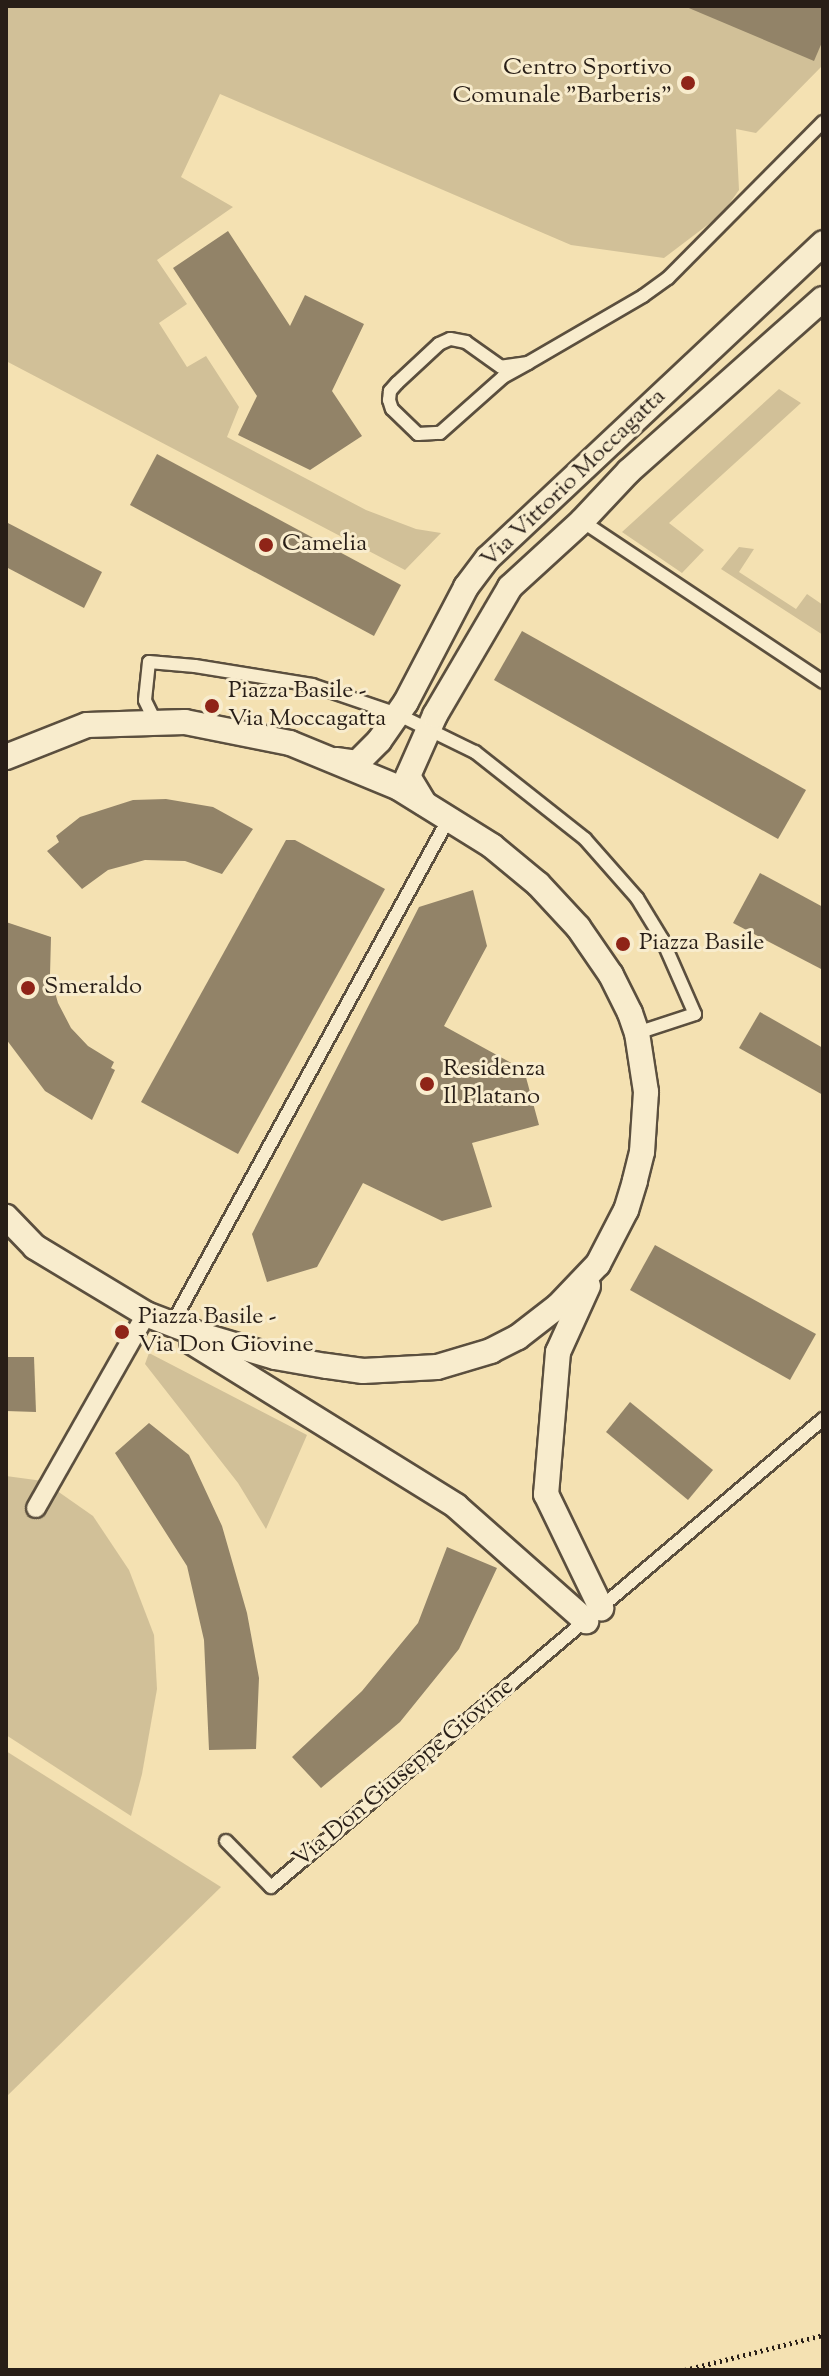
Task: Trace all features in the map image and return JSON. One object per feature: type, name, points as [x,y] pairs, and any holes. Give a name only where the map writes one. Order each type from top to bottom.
[{"type":"street","name":"Via Vittorio Moccagatta","points":[[328,759],[357,763],[397,714],[466,587],[488,558],[823,243]]},
{"type":"street","name":"Via Vittorio Moccagatta","points":[[425,805],[408,776],[428,728],[501,597],[582,521],[629,471],[823,299]]},
{"type":"street","points":[[6,757],[87,725],[185,722],[290,743],[399,788],[449,818],[523,871],[578,927],[611,975],[637,1033],[646,1092],[642,1152],[626,1210],[558,1352],[546,1494],[594,1614]]},
{"type":"street","points":[[6,1217],[35,1247]]},
{"type":"street","points":[[6,1235],[35,1247],[456,1506],[594,1614]]},
{"type":"street","points":[[146,1314],[245,1349],[301,1362],[363,1371],[437,1367],[491,1351],[518,1337],[558,1306],[598,1264]]},
{"type":"street","points":[[36,1508],[146,1314]]},
{"type":"lane","points":[[528,363],[501,367],[466,342],[450,339],[439,344],[397,383],[390,391],[389,400],[392,409],[415,431],[422,436],[435,435],[496,382],[528,363],[668,278],[823,122]]},
{"type":"lane","points":[[582,521],[823,682]]},
{"type":"lane","points":[[156,723],[145,700],[149,662],[299,682],[397,714],[475,752],[564,819],[637,898],[674,962],[695,1014],[637,1033]]},
{"type":"lane","points":[[172,1324],[449,818]]},
{"type":"lane","name":"Via Don Giuseppe Giovine","points":[[226,1841],[271,1887],[823,1419]]},
{"type":"path","points":[[685,2370],[823,2335]]},
{"type":"shaded area","points":[[6,6],[823,6],[823,65],[756,133],[736,129],[739,190],[722,214],[664,258],[571,245],[220,94],[181,177],[233,207],[157,260],[187,304],[159,323],[187,367],[206,356],[239,407],[227,437],[366,510],[416,529],[441,533],[405,570],[6,361]]},
{"type":"shaded area","points":[[779,389],[801,403],[669,523],[704,550],[682,573],[622,532]]},
{"type":"shaded area","points":[[739,547],[754,549],[739,572],[796,609],[807,594],[823,605],[823,635],[721,569]]},
{"type":"shaded area","points":[[149,1353],[307,1435],[266,1529],[238,1483],[145,1364]]},
{"type":"shaded area","points":[[6,1476],[43,1481],[93,1516],[129,1570],[154,1635],[157,1689],[131,1816],[6,1735]]},
{"type":"shaded area","points":[[6,1751],[221,1887],[6,2097]]},
{"type":"building","points":[[684,6],[823,6],[823,40],[814,61]]},
{"type":"building","points":[[228,231],[290,326],[305,295],[364,324],[332,391],[362,436],[310,470],[238,435],[257,396],[173,268]]},
{"type":"building","name":"Camelia","points":[[157,454],[401,585],[374,636],[130,505]]},
{"type":"building","points":[[6,522],[102,572],[84,608],[6,567]]},
{"type":"building","points":[[522,631],[806,790],[778,839],[494,680]]},
{"type":"building","points":[[166,799],[213,807],[253,829],[222,874],[185,861],[145,860],[108,870],[82,889],[47,851],[59,842],[56,836],[80,817],[133,800]]},
{"type":"building","points":[[286,840],[295,840],[385,889],[238,1154],[141,1102]]},
{"type":"building","points":[[760,873],[823,907],[823,970],[733,923]]},
{"type":"building","name":"Residenza Il Platano","points":[[473,890],[487,946],[444,1026],[524,1070],[539,1125],[472,1143],[492,1207],[442,1221],[363,1183],[317,1267],[267,1282],[252,1234],[419,907]]},
{"type":"building","points":[[6,922],[51,937],[50,975],[58,1003],[71,1028],[88,1046],[114,1062],[111,1068],[115,1070],[92,1120],[45,1091],[6,1039]]},
{"type":"building","points":[[760,1012],[823,1048],[823,1095],[739,1048]]},
{"type":"building","points":[[655,1245],[816,1334],[790,1380],[630,1290]]},
{"type":"building","points":[[6,1357],[34,1357],[36,1412],[6,1411]]},
{"type":"building","points":[[630,1402],[713,1470],[688,1500],[606,1432]]},
{"type":"building","points":[[149,1423],[189,1455],[222,1526],[247,1613],[259,1678],[256,1749],[209,1750],[204,1640],[187,1566],[115,1453]]},
{"type":"building","points":[[447,1547],[497,1568],[459,1649],[400,1722],[321,1788],[292,1757],[362,1691],[418,1623]]},
{"type":"place","name":"Centro Sportivo Comunale \"Barberis\"","points":[[688,83]]},
{"type":"place","name":"Camelia","points":[[266,545]]},
{"type":"place","name":"Piazza Basile - Via Moccagatta","points":[[212,706]]},
{"type":"place","name":"Piazza Basile","points":[[623,944]]},
{"type":"place","name":"Smeraldo","points":[[28,988]]},
{"type":"place","name":"Residenza Il Platano","points":[[427,1084]]},
{"type":"place","name":"Piazza Basile - Via Don Giovine","points":[[122,1332]]}]
